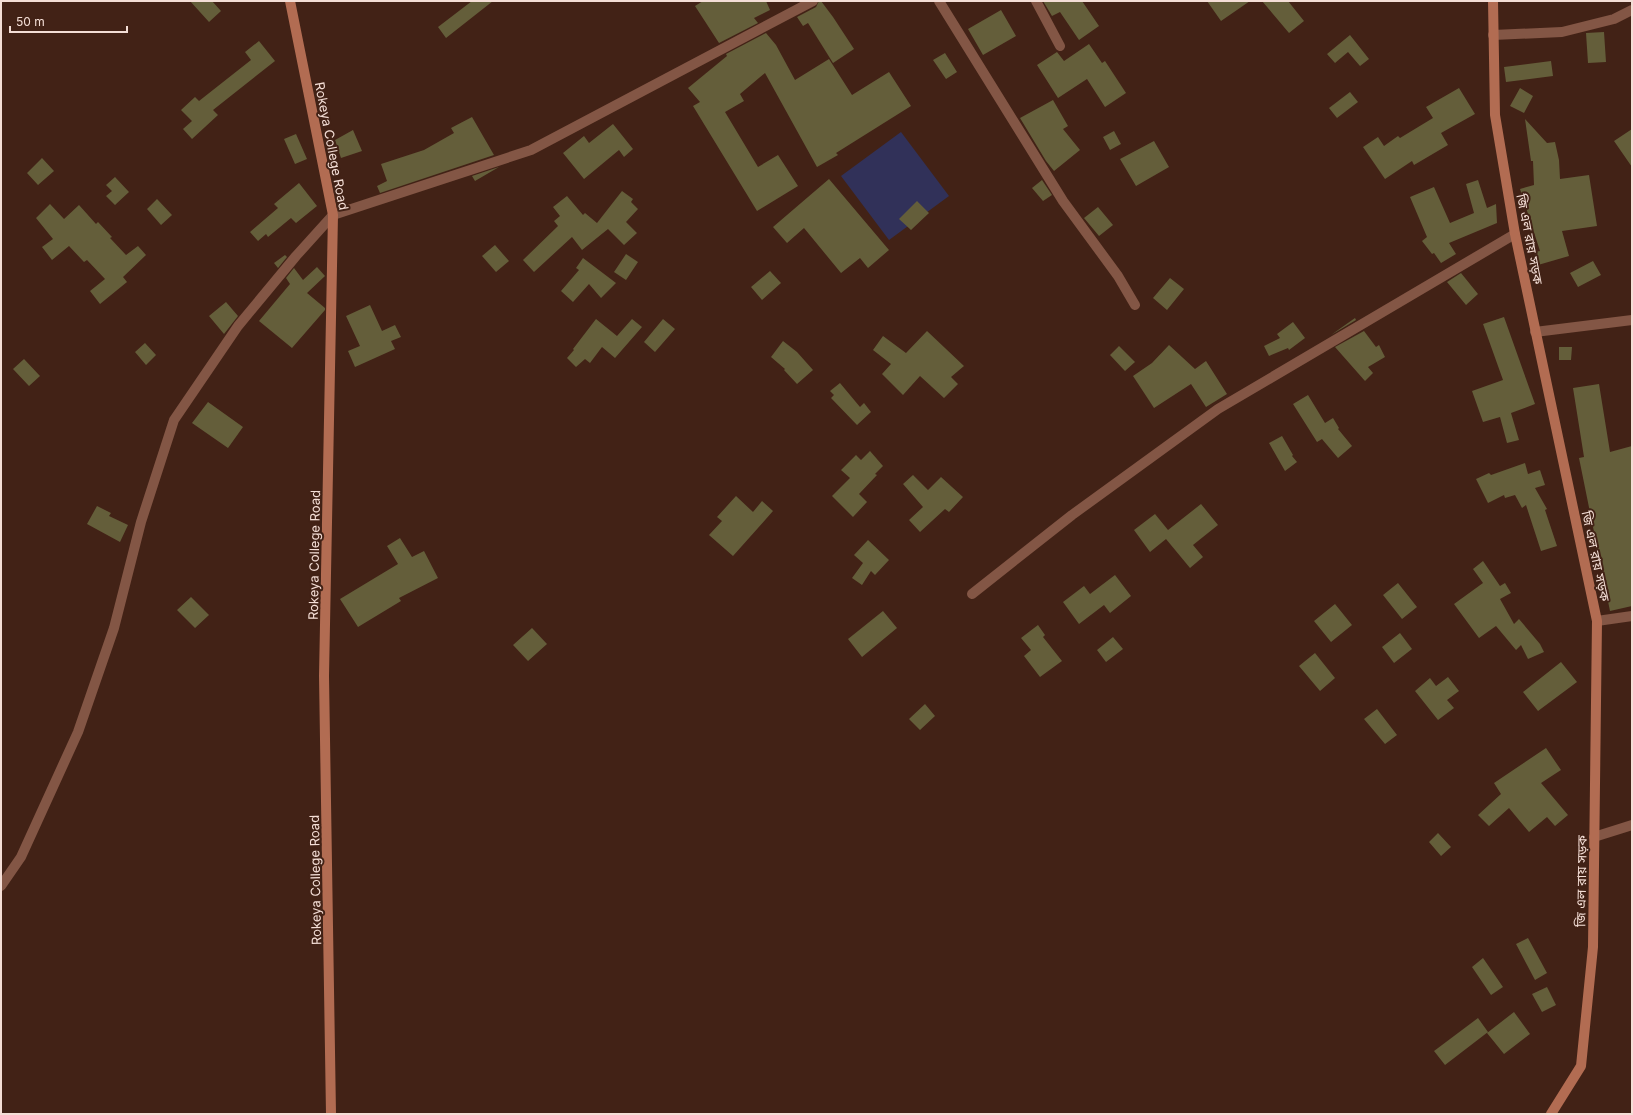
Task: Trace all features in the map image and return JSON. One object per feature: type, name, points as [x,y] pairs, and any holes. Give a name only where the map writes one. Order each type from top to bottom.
[{"type":"main road","name":"Rokeya College Road","points":[[290,1],[333,215],[324,676],[331,1114]]},
{"type":"main road","name":"জি এল রায় সড়ক","points":[[1493,1],[1495,115],[1515,234],[1597,621],[1593,947],[1581,1066],[1551,1114]]},
{"type":"street","points":[[1,886],[21,857],[78,732],[114,628],[141,522],[174,420],[238,326],[296,256],[333,215],[531,150],[813,1]]},
{"type":"street","points":[[939,1],[1063,201],[1118,276],[1135,305]]},
{"type":"street","points":[[1036,1],[1060,46]]},
{"type":"street","points":[[1493,35],[1562,32],[1614,19],[1632,10]]},
{"type":"street","points":[[972,594],[1072,515],[1218,409],[1515,234]]},
{"type":"street","points":[[1535,332],[1632,320]]},
{"type":"street","points":[[1597,621],[1632,616]]},
{"type":"street","points":[[1594,837],[1632,825]]},
{"type":"shaded area","points":[[901,132],[949,196],[889,240],[841,176]]},
{"type":"building","points":[[190,1],[212,1],[221,11],[209,22]]},
{"type":"building","points":[[472,1],[493,1],[446,38],[438,27]]},
{"type":"building","points":[[703,1],[766,1],[770,10],[754,18],[758,23],[719,43],[695,6]]},
{"type":"building","points":[[819,1],[821,1],[833,17],[854,49],[833,63],[808,23],[803,26],[797,17],[816,7]]},
{"type":"building","points":[[1043,1],[1082,1],[1099,26],[1079,40],[1060,12],[1052,16]]},
{"type":"building","points":[[1207,1],[1250,1],[1221,21]]},
{"type":"building","points":[[1262,1],[1288,1],[1304,21],[1289,33]]},
{"type":"building","points":[[1001,10],[1016,36],[983,55],[968,29]]},
{"type":"building","points":[[1604,32],[1606,62],[1588,63],[1586,33]]},
{"type":"building","points":[[766,33],[776,45],[795,80],[829,59],[852,95],[889,72],[911,106],[836,153],[838,155],[817,167],[765,73],[740,94],[744,101],[725,112],[758,167],[778,155],[798,186],[757,211],[693,106],[700,102],[688,88],[727,56],[726,54]]},
{"type":"building","points":[[1350,35],[1369,59],[1360,66],[1348,52],[1335,63],[1327,54]]},
{"type":"building","points":[[259,41],[275,61],[213,110],[218,115],[192,139],[183,129],[192,121],[181,110],[195,97],[199,101],[251,60],[245,52]]},
{"type":"building","points":[[1089,44],[1102,63],[1105,61],[1126,93],[1105,107],[1087,79],[1058,98],[1037,65],[1057,52],[1064,61]]},
{"type":"building","points":[[945,53],[957,72],[946,79],[933,60]]},
{"type":"building","points":[[1551,61],[1553,76],[1506,82],[1504,67]]},
{"type":"building","points":[[1459,88],[1475,114],[1441,133],[1448,145],[1414,165],[1412,161],[1385,179],[1363,147],[1378,137],[1384,146],[1398,136],[1400,138],[1433,118],[1426,107]]},
{"type":"building","points":[[1520,88],[1533,96],[1524,113],[1510,106]]},
{"type":"building","points":[[1350,92],[1358,102],[1337,118],[1329,108]]},
{"type":"building","points":[[1053,100],[1068,126],[1063,129],[1080,150],[1054,171],[1046,161],[1020,118]]},
{"type":"building","points":[[472,117],[494,155],[380,193],[377,186],[387,181],[381,164],[424,150],[454,133],[451,128]]},
{"type":"building","points":[[1525,119],[1547,143],[1555,142],[1559,160],[1560,179],[1589,175],[1597,226],[1562,231],[1569,256],[1538,265],[1534,252],[1540,251],[1520,189],[1534,185],[1533,161],[1531,161]]},
{"type":"building","points":[[613,124],[633,149],[624,157],[619,150],[584,179],[563,153],[584,136],[589,143]]},
{"type":"building","points":[[1632,129],[1632,167],[1614,141]]},
{"type":"building","points":[[353,130],[362,151],[341,158],[335,140]]},
{"type":"building","points":[[1114,131],[1121,144],[1110,150],[1103,137]]},
{"type":"building","points":[[296,134],[307,159],[295,164],[284,139]]},
{"type":"building","points":[[1154,141],[1169,167],[1136,186],[1120,159]]},
{"type":"building","points":[[42,158],[54,171],[38,185],[27,173]]},
{"type":"building","points":[[499,167],[475,181],[472,176]]},
{"type":"building","points":[[115,177],[129,192],[115,205],[106,196],[112,191],[106,185]]},
{"type":"building","points":[[829,179],[889,250],[868,268],[860,258],[841,273],[804,228],[787,243],[773,227]]},
{"type":"building","points":[[1042,180],[1052,195],[1043,201],[1032,188]]},
{"type":"building","points":[[1478,180],[1487,208],[1496,204],[1497,223],[1449,243],[1456,254],[1441,263],[1434,253],[1432,254],[1422,241],[1427,237],[1410,197],[1434,187],[1450,223],[1474,213],[1466,184]]},
{"type":"building","points":[[299,183],[317,206],[296,223],[291,218],[268,237],[266,234],[258,241],[250,232],[278,208],[274,204]]},
{"type":"building","points":[[622,191],[633,199],[631,202],[638,209],[626,222],[637,233],[624,245],[608,229],[582,250],[572,237],[534,272],[523,260],[558,226],[554,221],[560,216],[553,207],[567,196],[583,215],[585,213],[597,223]]},
{"type":"building","points":[[157,199],[172,215],[161,225],[147,209]]},
{"type":"building","points":[[917,201],[929,213],[911,230],[899,219]]},
{"type":"building","points":[[50,204],[64,219],[79,205],[96,224],[98,222],[112,237],[110,238],[126,255],[138,246],[146,255],[123,277],[127,282],[100,304],[90,291],[105,279],[87,260],[84,262],[69,246],[52,260],[42,247],[53,239],[36,218]]},
{"type":"building","points":[[1098,207],[1113,225],[1099,236],[1084,218]]},
{"type":"building","points":[[495,245],[509,261],[496,272],[482,256]]},
{"type":"building","points":[[626,254],[638,262],[626,280],[614,272]]},
{"type":"building","points":[[285,255],[287,257],[278,268],[274,263]]},
{"type":"building","points":[[583,258],[616,283],[601,298],[589,284],[573,302],[561,291],[579,270],[576,268]]},
{"type":"building","points":[[1593,261],[1601,275],[1578,287],[1570,273]]},
{"type":"building","points":[[317,267],[325,276],[307,293],[325,308],[325,310],[292,348],[259,321],[290,284],[286,278],[294,268],[303,280]]},
{"type":"building","points":[[770,271],[781,283],[762,300],[751,287]]},
{"type":"building","points":[[1461,273],[1478,294],[1466,305],[1447,282]]},
{"type":"building","points":[[1170,278],[1184,289],[1167,310],[1153,298]]},
{"type":"building","points":[[226,302],[238,316],[224,334],[209,316]]},
{"type":"building","points":[[370,305],[382,331],[395,325],[401,337],[391,341],[395,349],[355,367],[348,351],[360,346],[346,316]]},
{"type":"building","points":[[1504,317],[1535,404],[1511,413],[1519,440],[1507,443],[1500,417],[1483,422],[1472,391],[1503,380],[1483,324]]},
{"type":"building","points":[[1355,318],[1356,320],[1331,335]]},
{"type":"building","points":[[596,319],[617,336],[632,319],[642,327],[615,358],[602,347],[590,363],[585,359],[576,367],[567,358]]},
{"type":"building","points":[[663,319],[675,329],[655,352],[644,342]]},
{"type":"building","points":[[1293,322],[1305,338],[1289,350],[1288,348],[1269,356],[1264,346],[1280,338],[1277,334]]},
{"type":"building","points":[[927,331],[964,366],[951,377],[958,384],[944,398],[920,376],[903,395],[882,374],[891,364],[873,350],[883,336],[906,353]]},
{"type":"building","points":[[1364,331],[1376,347],[1379,345],[1385,357],[1368,367],[1373,373],[1365,381],[1335,347]]},
{"type":"building","points":[[783,341],[797,352],[813,370],[797,384],[784,370],[785,369],[771,357]]},
{"type":"building","points":[[145,343],[156,355],[146,365],[135,352]]},
{"type":"building","points":[[1169,345],[1195,369],[1206,361],[1227,394],[1206,407],[1191,384],[1154,408],[1133,376],[1152,363]]},
{"type":"building","points":[[1119,346],[1135,362],[1125,371],[1110,355]]},
{"type":"building","points":[[1559,347],[1572,347],[1571,360],[1559,360]]},
{"type":"building","points":[[24,359],[40,376],[29,386],[13,369]]},
{"type":"building","points":[[840,383],[860,407],[864,403],[871,412],[857,425],[831,398],[834,395],[830,391]]},
{"type":"building","points":[[1599,384],[1610,452],[1632,446],[1632,606],[1610,611],[1579,458],[1584,457],[1573,388]]},
{"type":"building","points":[[1308,395],[1325,423],[1333,418],[1339,428],[1338,429],[1352,446],[1338,458],[1322,439],[1317,442],[1293,404]]},
{"type":"building","points":[[208,402],[243,427],[228,448],[192,423]]},
{"type":"building","points":[[1282,436],[1293,455],[1292,456],[1297,462],[1285,471],[1269,443]]},
{"type":"building","points":[[870,451],[883,466],[875,474],[877,475],[859,494],[867,502],[853,517],[832,496],[850,478],[841,470],[856,455],[861,460]]},
{"type":"building","points":[[1525,463],[1528,474],[1540,470],[1545,485],[1535,488],[1547,509],[1545,510],[1557,546],[1541,551],[1526,505],[1522,508],[1515,495],[1505,498],[1504,495],[1488,503],[1476,479],[1489,473],[1491,475]]},
{"type":"building","points":[[913,475],[928,490],[941,477],[963,497],[949,512],[945,509],[920,532],[909,520],[923,507],[903,484]]},
{"type":"building","points":[[736,496],[753,512],[762,501],[773,511],[733,556],[709,535],[722,521],[717,517]]},
{"type":"building","points":[[1201,504],[1218,525],[1193,545],[1203,557],[1190,568],[1166,539],[1150,552],[1134,530],[1155,514],[1168,530]]},
{"type":"building","points":[[97,506],[111,513],[109,516],[128,525],[120,542],[87,524]]},
{"type":"building","points":[[400,538],[412,557],[424,551],[438,578],[399,598],[401,601],[358,627],[340,599],[398,564],[387,546]]},
{"type":"building","points":[[868,540],[889,560],[875,575],[871,571],[862,585],[852,578],[863,563],[854,555]]},
{"type":"building","points":[[1483,561],[1500,586],[1505,583],[1511,593],[1500,599],[1514,624],[1519,619],[1540,644],[1544,652],[1528,659],[1521,645],[1516,650],[1496,626],[1479,638],[1454,604],[1483,583],[1473,569]]},
{"type":"building","points":[[1115,575],[1131,596],[1110,613],[1104,605],[1079,624],[1063,602],[1084,586],[1090,594]]},
{"type":"building","points":[[1398,583],[1417,607],[1402,619],[1383,595]]},
{"type":"building","points":[[191,597],[209,615],[195,628],[177,610]]},
{"type":"building","points":[[1335,604],[1352,625],[1331,642],[1314,621]]},
{"type":"building","points":[[883,611],[897,628],[862,657],[848,639]]},
{"type":"building","points":[[1038,625],[1045,635],[1043,637],[1062,661],[1040,677],[1024,656],[1031,650],[1021,638]]},
{"type":"building","points":[[532,628],[547,644],[528,661],[513,645]]},
{"type":"building","points":[[1400,633],[1412,649],[1394,663],[1382,647]]},
{"type":"building","points":[[1113,637],[1123,649],[1106,662],[1097,650]]},
{"type":"building","points":[[1315,653],[1335,678],[1320,691],[1299,666]]},
{"type":"building","points":[[1561,662],[1577,682],[1538,711],[1523,692]]},
{"type":"building","points":[[1448,677],[1459,691],[1447,700],[1454,708],[1438,720],[1415,691],[1430,678],[1436,686]]},
{"type":"building","points":[[925,704],[935,716],[920,730],[909,719]]},
{"type":"building","points":[[1377,709],[1397,735],[1385,744],[1364,719]]},
{"type":"building","points":[[1546,748],[1561,770],[1541,783],[1568,815],[1555,826],[1547,817],[1529,832],[1509,808],[1489,826],[1478,815],[1501,794],[1494,783]]},
{"type":"building","points":[[1438,833],[1451,847],[1441,856],[1429,842]]},
{"type":"building","points":[[1528,938],[1547,973],[1535,980],[1516,944]]},
{"type":"building","points":[[1483,958],[1503,987],[1491,995],[1472,967]]},
{"type":"building","points":[[1547,987],[1556,1005],[1542,1012],[1532,994]]},
{"type":"building","points":[[1514,1012],[1530,1034],[1504,1054],[1487,1033]]},
{"type":"building","points":[[1478,1018],[1488,1032],[1445,1065],[1434,1051]]}]
